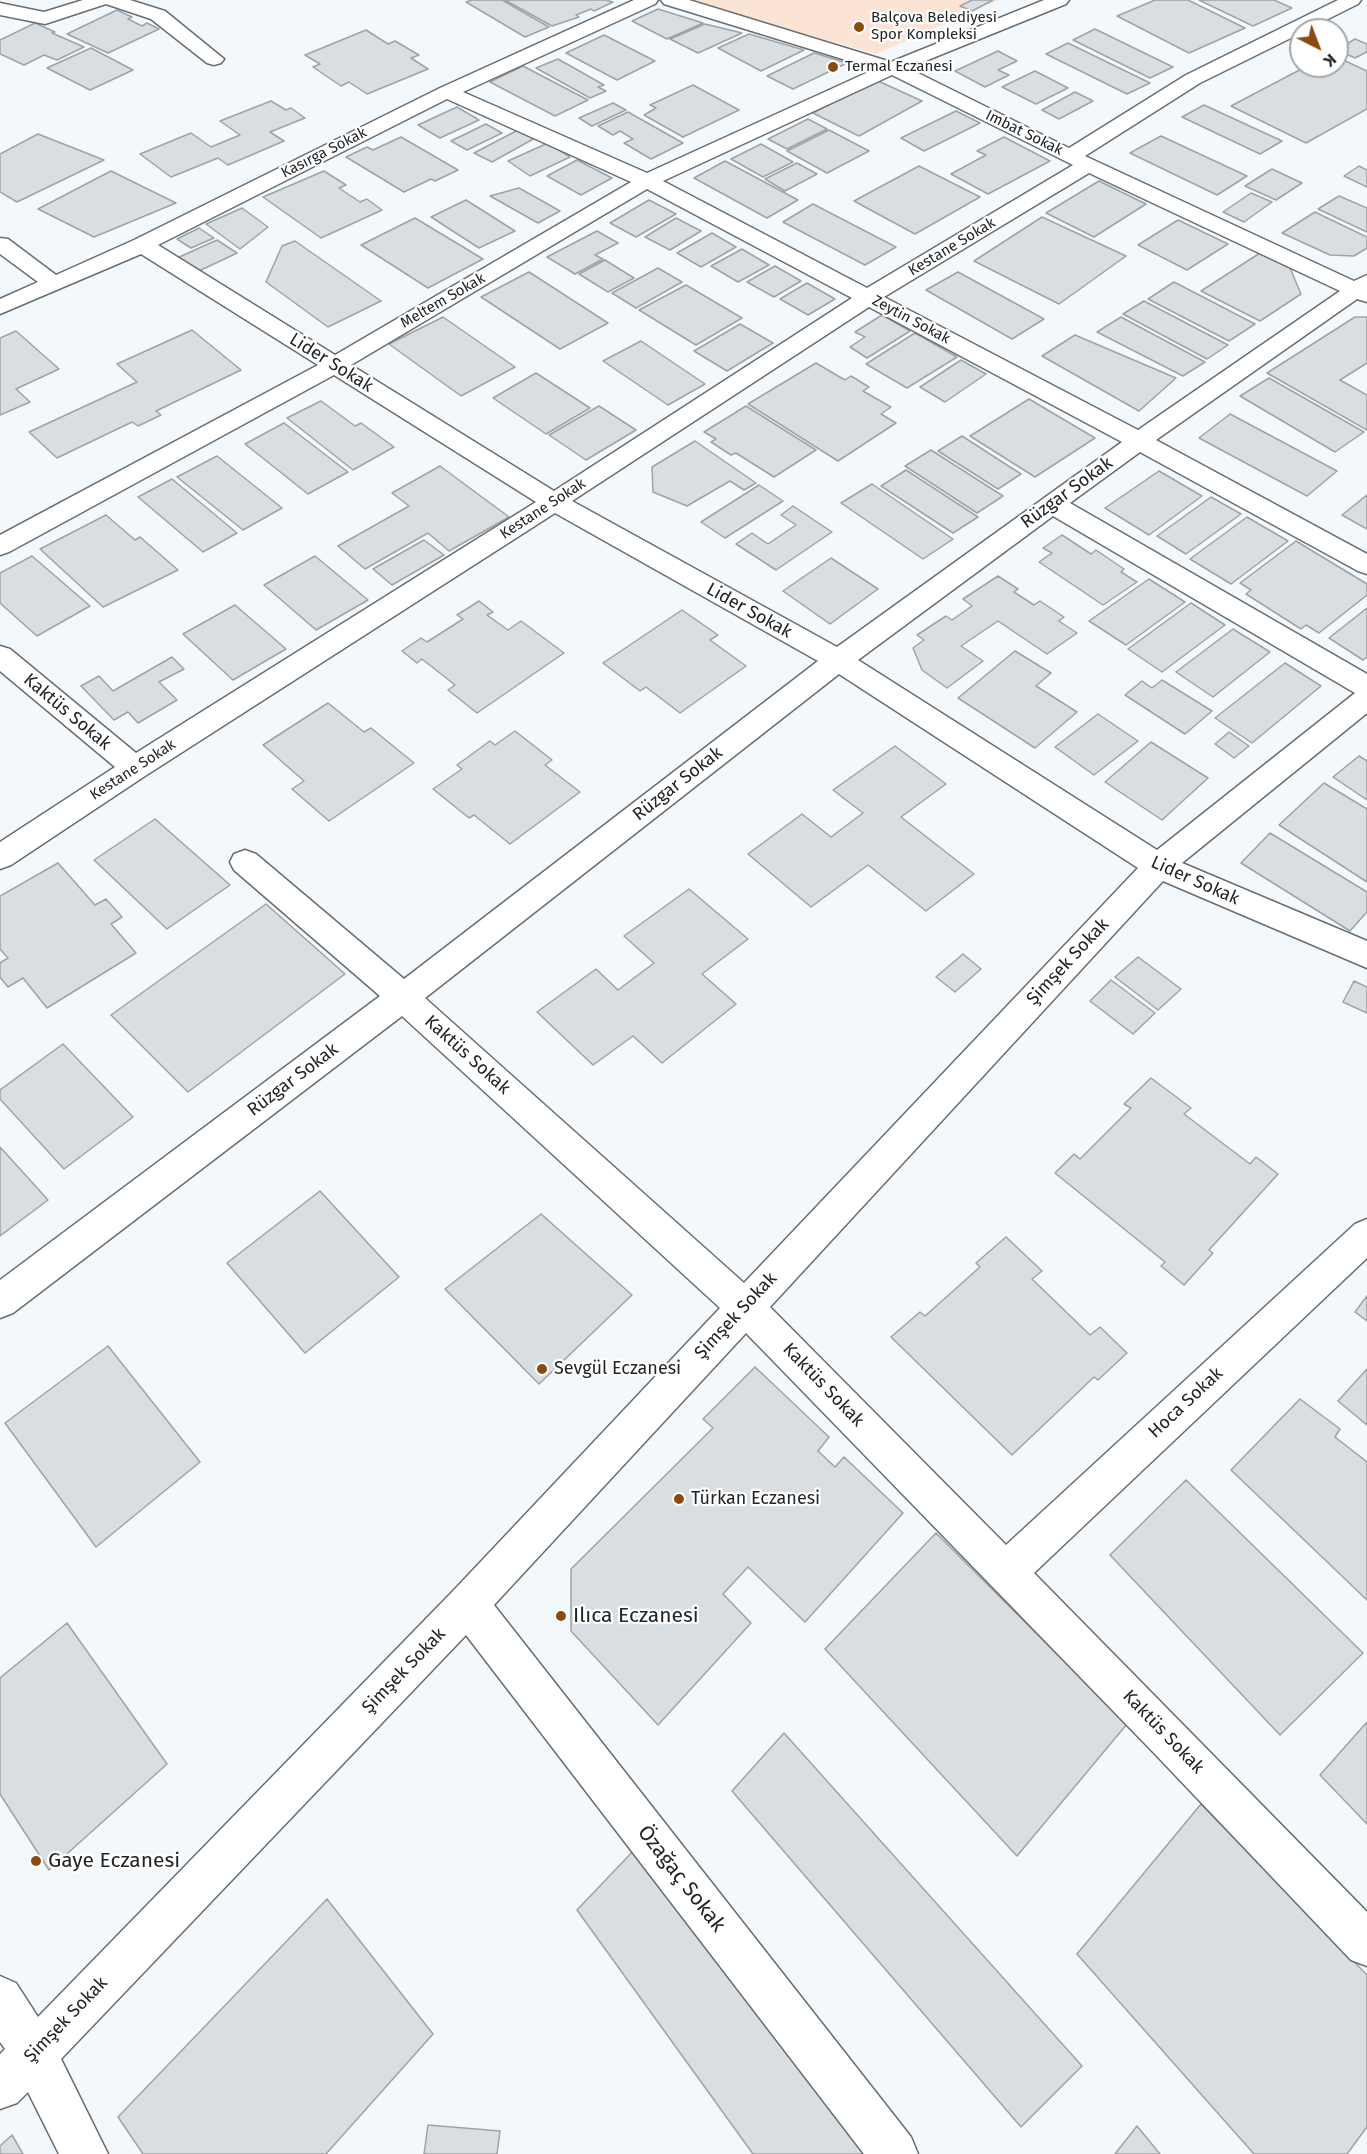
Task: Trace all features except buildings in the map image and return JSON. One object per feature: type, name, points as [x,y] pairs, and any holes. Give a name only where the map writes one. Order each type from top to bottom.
[{"type":"street","points":[[2,11],[45,18],[102,0]]},
{"type":"street","points":[[111,0],[158,15],[214,59]]},
{"type":"street","name":"Kasırga Sokak","points":[[0,307],[142,245],[447,92],[649,0]]},
{"type":"street","name":"Imbat Sokak","points":[[670,0],[892,68],[1079,160],[1363,289]]},
{"type":"street","name":"Meltem Sokak","points":[[0,546],[335,365],[647,181],[892,68],[1060,0]]},
{"type":"street","name":"Kestane Sokak","points":[[0,857],[135,768],[554,502],[1079,160],[1099,136],[1193,79],[1352,0]]},
{"type":"street","name":"Zeytin Sokak","points":[[447,92],[647,181],[869,297],[1367,565]]},
{"type":"street","points":[[0,244],[53,283]]},
{"type":"street","name":"Lider Sokak","points":[[142,245],[554,502],[838,660],[1158,866],[1367,955]]},
{"type":"street","name":"Rüzgar Sokak","points":[[0,1301],[403,997],[838,660],[1139,441],[1363,289]]},
{"type":"street","points":[[1052,504],[1367,687]]},
{"type":"street","name":"Kaktüs Sokak","points":[[0,656],[135,768]]},
{"type":"street","name":"Şimşek Sokak","points":[[0,2086],[34,2054],[468,1604],[1158,866],[1367,698]]},
{"type":"street","name":"Kaktüs Sokak","points":[[245,862],[403,997],[745,1307],[1367,1944]]},
{"type":"street","name":"Hoca Sokak","points":[[1006,1572],[1367,1235]]},
{"type":"street","name":"Özağaç Sokak","points":[[468,1604],[894,2154]]},
{"type":"street","points":[[0,1999],[34,2054],[84,2154]]},
{"type":"shaded area","name":"Balçova Belediyesi Spor Kompleksi","points":[[686,0],[999,0],[876,54]]},
{"type":"place","name":"Balçova Belediyesi Spor Kompleksi","points":[[859,27]]},
{"type":"place","name":"Termal Eczanesi","points":[[833,67]]},
{"type":"place","name":"Sevgül Eczanesi","points":[[542,1369]]},
{"type":"place","name":"Türkan Eczanesi","points":[[679,1499]]},
{"type":"place","name":"Ilıca Eczanesi","points":[[561,1616]]},
{"type":"place","name":"Gaye Eczanesi","points":[[36,1861]]}]
